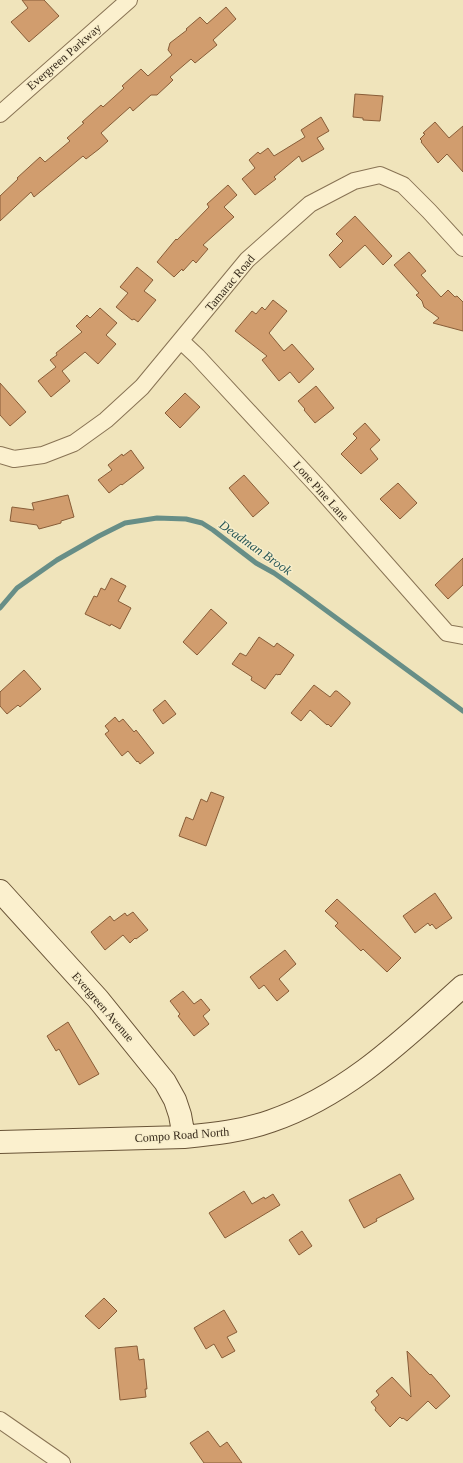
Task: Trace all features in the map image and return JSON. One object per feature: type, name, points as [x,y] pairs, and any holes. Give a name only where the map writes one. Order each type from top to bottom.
[{"type":"main road","name":"Evergreen Avenue","points":[[0,891],[102,1005],[158,1072],[175,1100],[184,1137]]},
{"type":"main road","name":"Compo Road North","points":[[0,1142],[184,1137],[214,1134],[252,1127],[282,1117],[312,1103],[343,1085],[382,1058],[463,986]]},
{"type":"street","name":"Evergreen Parkway","points":[[0,114],[129,0]]},
{"type":"street","name":"Tamarac Road","points":[[0,455],[14,459],[43,455],[74,443],[106,420],[142,387],[247,260],[310,204],[354,180],[380,175],[403,185],[430,211],[463,248]]},
{"type":"street","name":"Lone Pine Lane","points":[[181,341],[197,356],[321,490],[447,633],[463,636]]},
{"type":"street","points":[[0,1420],[62,1463]]},
{"type":"building","points":[[22,0],[44,0],[59,16],[29,42],[11,22],[28,8]]},
{"type":"building","points":[[226,7],[236,19],[213,40],[217,45],[195,63],[191,59],[170,77],[173,80],[157,95],[151,95],[133,111],[130,107],[101,133],[108,141],[99,149],[86,159],[83,156],[34,197],[31,192],[0,221],[0,196],[18,179],[17,178],[40,157],[45,162],[70,141],[67,138],[84,123],[82,122],[101,105],[103,107],[124,88],[122,86],[141,69],[148,76],[172,55],[168,50],[170,43],[187,30],[186,29],[200,17],[207,24]]},
{"type":"building","points":[[355,94],[383,96],[380,121],[363,120],[363,118],[353,117]]},
{"type":"building","points":[[321,117],[329,131],[317,138],[324,149],[302,162],[299,156],[274,177],[276,179],[255,195],[242,179],[255,168],[249,160],[258,152],[260,154],[268,148],[274,156],[305,137],[301,130]]},
{"type":"building","points":[[435,122],[449,138],[463,126],[463,172],[447,154],[438,163],[421,142],[422,141],[420,139],[425,134],[423,133]]},
{"type":"building","points":[[228,185],[237,195],[224,207],[234,217],[203,245],[208,249],[196,263],[193,260],[183,271],[182,269],[174,277],[157,262],[176,239],[177,240],[209,207],[207,204]]},
{"type":"building","points":[[355,216],[392,256],[383,265],[365,245],[340,268],[329,255],[343,241],[336,234]]},
{"type":"building","points":[[409,252],[426,271],[421,275],[441,297],[448,290],[463,302],[463,331],[433,323],[439,318],[424,307],[422,301],[416,295],[419,293],[394,265]]},
{"type":"building","points":[[137,267],[153,280],[144,291],[156,300],[138,322],[134,319],[132,320],[116,307],[128,293],[120,287]]},
{"type":"building","points":[[273,300],[287,311],[269,333],[284,351],[292,344],[314,369],[299,383],[290,372],[279,381],[262,360],[267,356],[235,331],[252,311],[256,314],[262,307],[265,310]]},
{"type":"building","points":[[100,308],[117,323],[106,335],[116,344],[98,364],[85,352],[62,371],[70,381],[51,397],[38,381],[56,367],[50,360],[57,355],[56,353],[82,332],[76,326],[87,315],[90,318]]},
{"type":"building","points":[[0,383],[26,412],[10,426],[0,415]]},
{"type":"building","points":[[316,386],[334,408],[315,423],[298,401]]},
{"type":"building","points":[[185,393],[200,407],[180,428],[165,413]]},
{"type":"building","points":[[365,423],[380,440],[370,449],[378,459],[361,474],[341,454],[357,438],[353,434]]},
{"type":"building","points":[[131,450],[144,468],[109,493],[98,480],[112,470],[108,465],[122,454],[123,456]]},
{"type":"building","points":[[244,475],[269,503],[253,517],[229,488]]},
{"type":"building","points":[[398,483],[417,503],[400,519],[380,499]]},
{"type":"building","points":[[68,495],[74,517],[61,521],[61,523],[39,529],[37,525],[10,521],[12,507],[34,510],[32,503]]},
{"type":"building","points":[[463,558],[463,585],[448,599],[435,585]]},
{"type":"building","points":[[111,578],[126,586],[118,601],[131,608],[120,629],[85,614],[94,596],[97,597],[101,588],[105,590]]},
{"type":"building","points":[[211,609],[227,623],[197,655],[183,642]]},
{"type":"building","points":[[259,637],[274,647],[277,643],[294,655],[280,675],[276,674],[265,689],[251,680],[252,677],[232,664],[240,653],[246,656]]},
{"type":"building","points":[[24,670],[41,689],[20,707],[18,705],[7,714],[0,706],[0,692]]},
{"type":"building","points":[[314,685],[330,697],[335,691],[337,691],[350,702],[350,704],[331,727],[310,710],[301,721],[291,713]]},
{"type":"building","points":[[165,700],[176,714],[163,724],[153,710]]},
{"type":"building","points":[[115,717],[119,722],[123,719],[134,732],[136,730],[154,753],[140,764],[128,751],[122,756],[105,734],[109,731],[105,726]]},
{"type":"building","points":[[211,792],[224,797],[206,846],[179,836],[186,817],[193,820],[201,799],[207,802]]},
{"type":"building","points":[[435,893],[452,918],[436,929],[432,924],[430,926],[428,923],[415,933],[403,916]]},
{"type":"building","points":[[337,899],[401,958],[387,972],[363,949],[361,951],[335,926],[338,923],[325,911]]},
{"type":"building","points":[[133,912],[148,930],[130,943],[123,935],[105,950],[91,932],[110,916],[114,921],[125,913],[127,916]]},
{"type":"building","points":[[285,950],[296,964],[279,979],[289,991],[277,1001],[264,985],[259,989],[250,977]]},
{"type":"building","points":[[183,991],[194,1004],[201,999],[210,1010],[203,1016],[209,1024],[194,1036],[178,1016],[180,1014],[170,1001]]},
{"type":"building","points":[[68,1022],[99,1074],[79,1085],[59,1049],[56,1051],[47,1036]]},
{"type":"building","points":[[400,1174],[414,1199],[376,1219],[377,1221],[364,1228],[349,1200]]},
{"type":"building","points":[[244,1191],[252,1204],[273,1194],[280,1205],[225,1238],[209,1213]]},
{"type":"building","points":[[302,1231],[312,1246],[299,1255],[289,1240]]},
{"type":"building","points":[[104,1298],[117,1311],[99,1329],[85,1316]]},
{"type":"building","points":[[224,1310],[237,1332],[227,1337],[235,1351],[222,1358],[214,1344],[206,1349],[194,1328]]},
{"type":"building","points":[[137,1346],[139,1360],[144,1359],[147,1389],[145,1389],[146,1397],[120,1400],[115,1348]]},
{"type":"building","points":[[407,1351],[430,1375],[431,1374],[450,1396],[436,1409],[428,1401],[407,1421],[400,1417],[390,1427],[375,1410],[376,1408],[371,1402],[379,1395],[376,1391],[392,1377],[411,1397]]},
{"type":"building","points":[[208,1431],[220,1447],[227,1442],[242,1463],[204,1463],[190,1443]]},
{"type":"waterway","name":"Deadman Brook","points":[[0,608],[17,588],[57,560],[125,523],[157,518],[186,519],[202,523],[213,530],[256,563],[274,573],[301,592],[463,711]]}]
